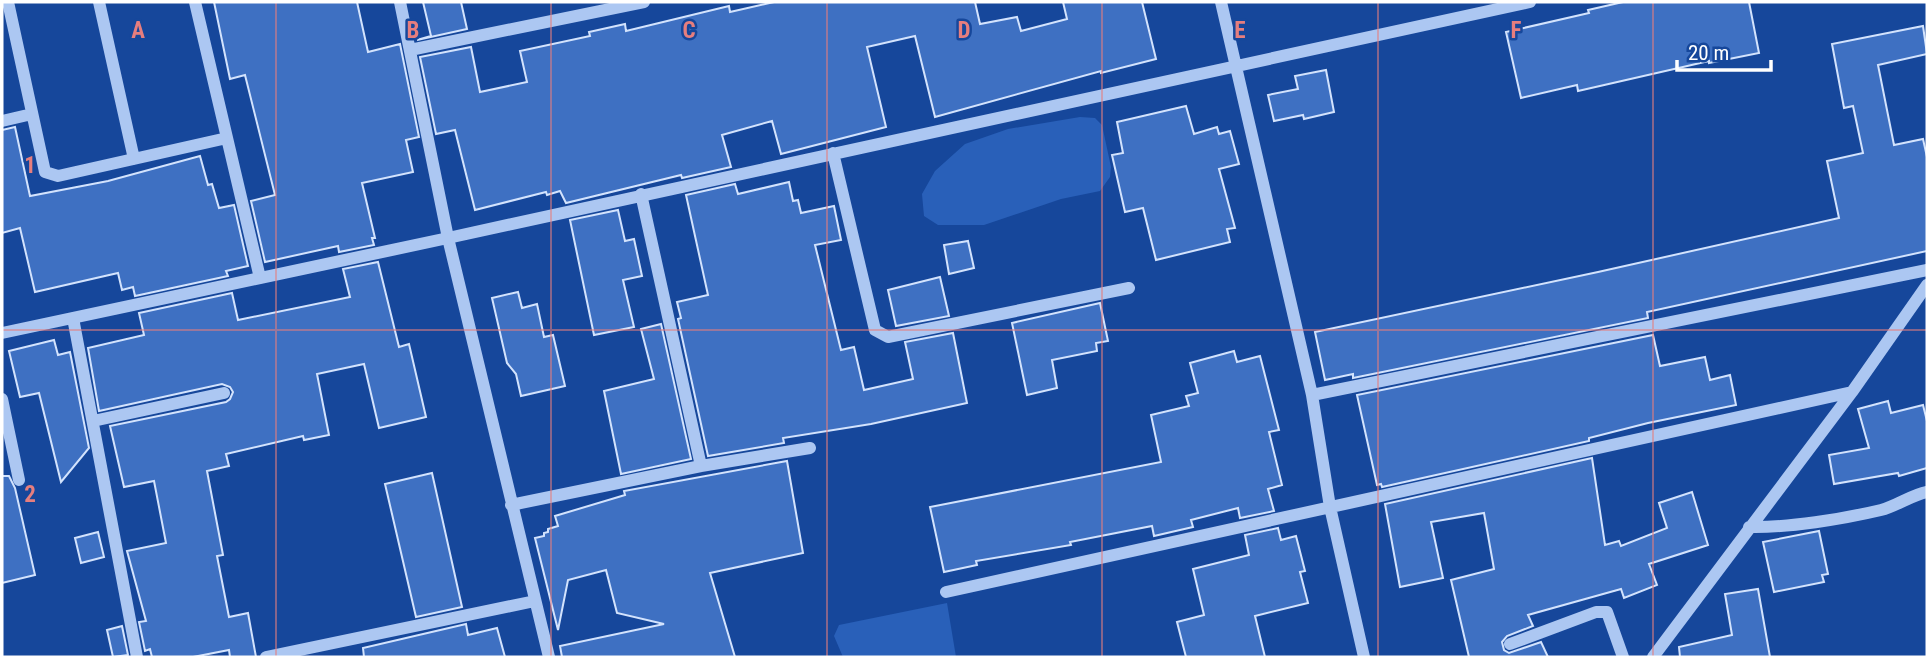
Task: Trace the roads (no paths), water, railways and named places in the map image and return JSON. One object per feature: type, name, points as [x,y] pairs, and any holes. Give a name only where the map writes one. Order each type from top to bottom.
[{"type":"street","points":[[8,2],[45,172],[58,176],[227,138]]},
{"type":"street","points":[[99,2],[134,159]]},
{"type":"street","points":[[195,2],[260,278]]},
{"type":"street","points":[[400,2],[448,238],[549,657]]},
{"type":"street","points":[[410,50],[644,2]]},
{"type":"street","points":[[1221,2],[1312,395],[1329,507],[1364,657]]},
{"type":"street","points":[[2,333],[1530,2]]},
{"type":"street","points":[[2,121],[32,114]]},
{"type":"street","points":[[833,153],[875,330],[888,337],[1129,288]]},
{"type":"street","points":[[641,194],[701,466]]},
{"type":"street","points":[[1312,395],[1927,270]]},
{"type":"street","points":[[1654,657],[1925,290]]},
{"type":"street","points":[[73,318],[138,657]]},
{"type":"street","points":[[946,592],[1852,392]]},
{"type":"street","points":[[93,421],[224,393]]},
{"type":"street","points":[[2,399],[19,480]]},
{"type":"street","points":[[511,505],[701,466],[810,448]]},
{"type":"street","points":[[1749,527],[1776,528],[1883,509],[1927,492]]},
{"type":"street","points":[[266,657],[535,601]]},
{"type":"street","points":[[1510,644],[1596,612],[1607,612],[1623,657]]}]
